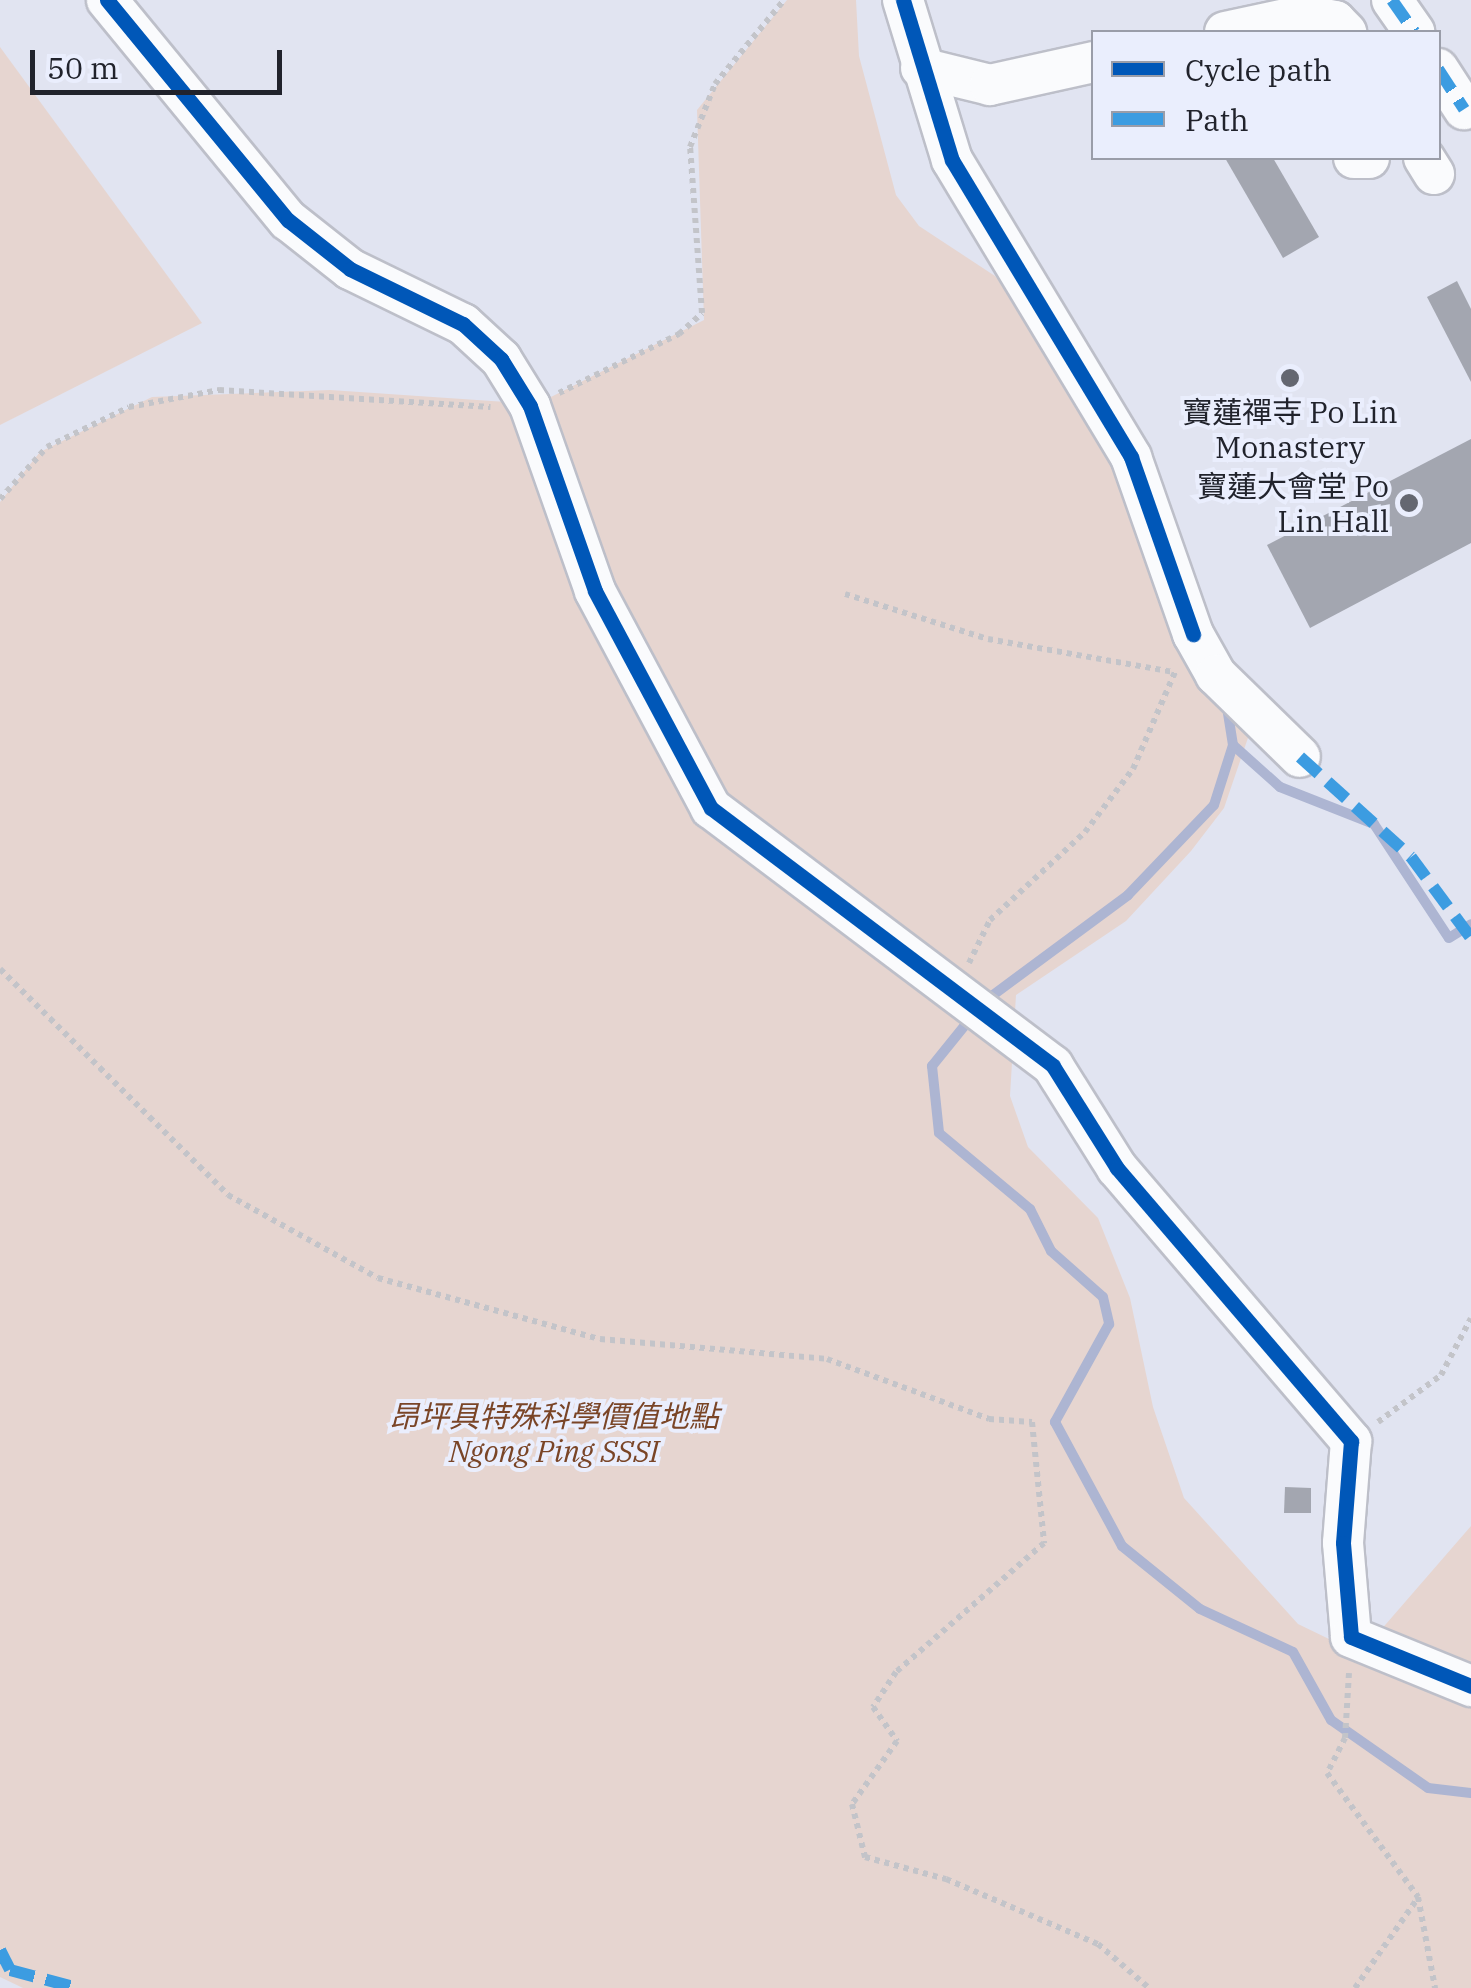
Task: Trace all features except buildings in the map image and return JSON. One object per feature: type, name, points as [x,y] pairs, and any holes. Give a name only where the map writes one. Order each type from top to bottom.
[{"type":"street","points":[[107,0],[288,220],[350,269],[463,324],[501,359],[530,406],[594,591],[711,808],[770,860],[961,991],[1053,1066],[1117,1168],[1351,1441],[1343,1526],[1351,1637],[1471,1686]]},
{"type":"street","points":[[902,0],[952,160],[1130,458],[1193,634],[1216,675],[1300,757]]},
{"type":"street","points":[[1392,0],[1413,30]]},
{"type":"street","points":[[1247,30],[1304,15],[1334,21],[1344,30]]},
{"type":"street","points":[[921,68],[990,85],[1091,63]]},
{"type":"street","points":[[1441,75],[1458,112]]},
{"type":"path","points":[[845,594],[988,639],[1175,672]]},
{"type":"path","points":[[961,991],[990,920],[1085,832],[1133,769],[1193,634]]},
{"type":"path","points":[[0,969],[228,1195],[378,1278],[600,1339],[827,1359],[989,1419],[1032,1422],[1044,1544],[896,1672],[873,1707],[896,1741],[852,1804],[865,1857],[946,1878],[1098,1944],[1149,1988]]},
{"type":"path","points":[[1351,1441],[1441,1375],[1471,1318]]},
{"type":"path","points":[[1351,1637],[1345,1738],[1326,1773],[1418,1897],[1435,1988]]},
{"type":"path","points":[[1355,1988],[1418,1897]]},
{"type":"green space","name":"昂坪具特殊科學價值地點 Ngong Ping SSSI","points":[[787,0],[856,0],[859,56],[896,195],[919,226],[995,276],[1095,397],[1250,732],[1224,808],[1191,851],[1126,921],[1016,995],[1010,1096],[1028,1147],[1098,1218],[1130,1298],[1153,1407],[1184,1498],[1298,1624],[1360,1654],[1471,1526],[1471,1988],[23,1988],[0,1977],[0,502],[40,452],[152,397],[330,390],[537,404],[704,320],[697,110]]},
{"type":"green space","points":[[0,47],[202,323],[0,425]]},
{"type":"waterway","points":[[985,1001],[1128,895],[1214,805],[1233,745],[1227,706]]},
{"type":"waterway","points":[[1233,745],[1280,787],[1374,824],[1449,938],[1471,924]]},
{"type":"waterway","points":[[974,1014],[932,1066],[939,1133],[1030,1209],[1051,1251],[1103,1297],[1109,1324],[1055,1422],[1122,1546],[1200,1609],[1293,1652],[1331,1720],[1428,1788],[1471,1793]]},
{"type":"marked path","points":[[1392,0],[1413,30]]},
{"type":"marked path","points":[[1441,74],[1464,109]]},
{"type":"marked path","points":[[1300,757],[1411,857],[1471,938]]},
{"type":"marked path","points":[[0,1950],[10,1970],[77,1988]]},
{"type":"cycle path","points":[[107,0],[288,220],[350,269],[463,324],[501,359],[530,406],[595,591],[711,808],[1053,1066],[1117,1168],[1351,1441],[1343,1543],[1351,1637],[1471,1686]]},
{"type":"cycle path","points":[[903,0],[952,160],[1131,457],[1193,634]]},
{"type":"place","name":"寶蓮禪寺 Po Lin Monastery","points":[[1290,378]]},
{"type":"place","name":"寶蓮大會堂 Po Lin Hall","points":[[1409,503]]}]
